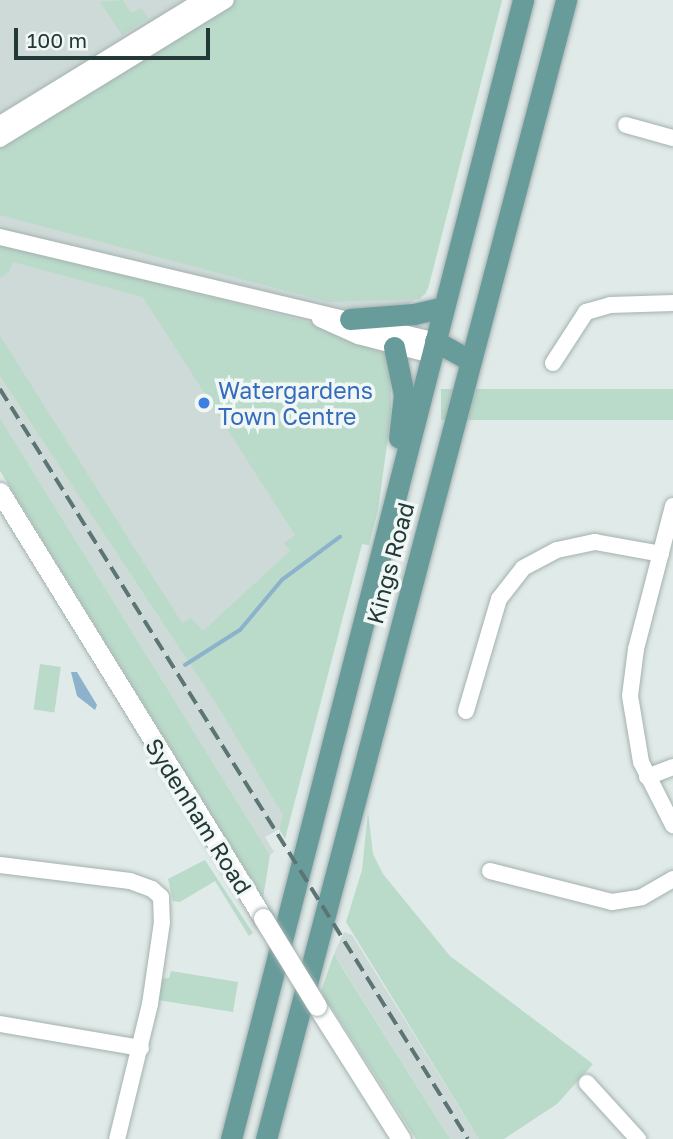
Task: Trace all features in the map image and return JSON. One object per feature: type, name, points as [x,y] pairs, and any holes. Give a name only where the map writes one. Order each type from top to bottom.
[{"type":"main road","name":"Kings Road","points":[[231,1139],[523,0]]},
{"type":"main road","name":"Kings Road","points":[[266,1139],[566,0]]},
{"type":"main road","points":[[349,319],[414,314],[444,307]]},
{"type":"main road","points":[[394,347],[404,395],[394,510]]},
{"type":"main road","points":[[433,348],[471,360]]},
{"type":"street","points":[[0,124],[202,0]]},
{"type":"street","points":[[0,139],[226,0]]},
{"type":"street","points":[[626,125],[673,138]]},
{"type":"street","points":[[0,237],[312,315],[349,319],[433,348]]},
{"type":"street","points":[[553,363],[586,312],[610,305],[673,303]]},
{"type":"street","points":[[312,315],[339,329],[394,347],[433,348]]},
{"type":"street","name":"Sydenham Road","points":[[0,492],[401,1139]]},
{"type":"street","points":[[673,506],[636,649],[630,696],[632,729],[647,778],[673,825]]},
{"type":"street","points":[[466,711],[499,599],[523,568],[557,551],[595,542],[661,554]]},
{"type":"street","points":[[647,778],[673,767]]},
{"type":"street","points":[[0,865],[130,881],[158,893],[162,922],[141,1048],[117,1139]]},
{"type":"street","points":[[490,871],[556,884],[612,902],[632,900],[673,879]]},
{"type":"street","points":[[0,1024],[141,1048]]},
{"type":"street","points":[[586,1083],[638,1139]]},
{"type":"shaded area","name":"Watergardens Town Centre","points":[[0,0],[502,0],[426,294],[409,303],[396,368],[390,370],[391,415],[369,545],[362,544],[279,829],[265,837],[274,852],[270,855],[0,418]]},
{"type":"shaded area","points":[[344,932],[352,935],[479,1139],[450,1139],[334,954]]},
{"type":"green space","points":[[123,0],[131,13],[141,8],[148,18],[122,35],[100,2]]},
{"type":"green space","points":[[235,0],[502,0],[428,289],[420,299],[328,302],[0,215],[0,144]]},
{"type":"green space","points":[[0,243],[314,324],[390,356],[391,415],[378,510],[369,545],[362,544],[285,839],[279,829],[283,815],[216,703],[0,376],[0,336],[182,623],[191,618],[203,631],[290,551],[284,543],[295,535],[143,297],[13,262],[9,272],[0,278]]},
{"type":"green space","points":[[441,389],[673,389],[673,420],[441,420]]},
{"type":"green space","points":[[0,418],[270,855],[263,898],[0,471]]},
{"type":"green space","points":[[40,664],[61,667],[54,712],[34,710]]},
{"type":"green space","points":[[368,812],[373,854],[383,874],[450,956],[593,1064],[557,1104],[504,1139],[479,1139],[346,922],[362,870]]},
{"type":"green space","points":[[205,860],[253,933],[249,936],[215,881],[180,902],[173,901],[168,879]]},
{"type":"green space","points":[[334,954],[450,1139],[416,1139],[321,991]]},
{"type":"green space","points":[[171,971],[238,982],[233,1012],[158,1000],[161,979],[169,978]]},
{"type":"water","points":[[71,672],[77,672],[97,705],[95,710],[77,696]]},
{"type":"waterway","points":[[185,665],[240,630],[282,580],[340,537]]},
{"type":"railway","points":[[0,389],[468,1139]]},
{"type":"place","name":"Watergardens Town Centre","points":[[204,403]]}]
